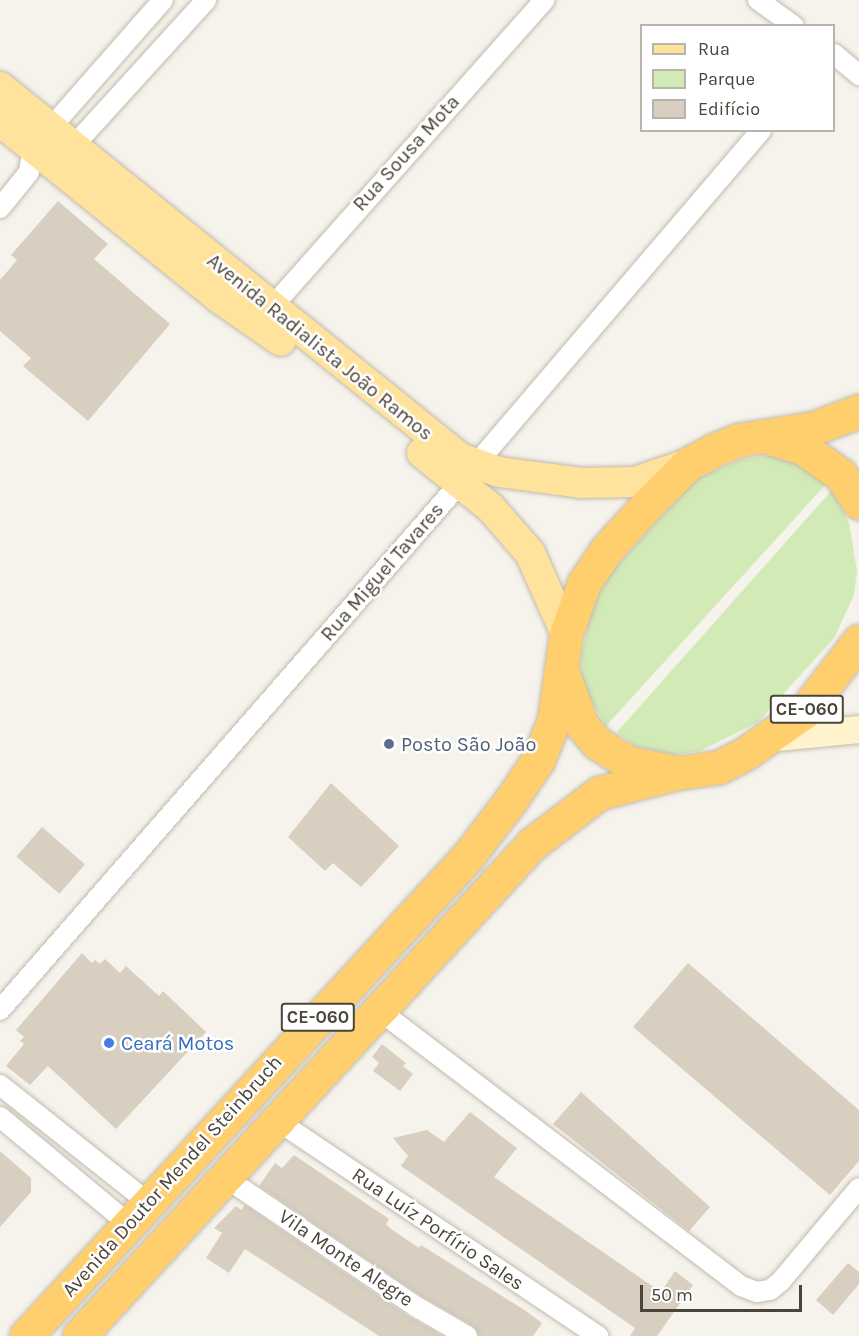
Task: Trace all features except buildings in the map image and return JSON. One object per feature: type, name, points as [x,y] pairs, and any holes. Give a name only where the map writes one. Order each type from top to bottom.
[{"type":"highway","name":"CE-060","points":[[561,669],[566,634],[584,583],[607,549],[688,464],[739,440],[770,438],[849,418],[859,411]]},
{"type":"highway","points":[[770,438],[803,448],[841,476],[859,503]]},
{"type":"highway","name":"CE-060","points":[[677,773],[719,767],[804,712],[859,641]]},
{"type":"highway","points":[[561,669],[582,725],[597,744],[629,763],[677,773]]},
{"type":"highway","name":"Avenida Doutor Mendel Steinbruch","points":[[26,1336],[469,855],[538,760],[554,720],[561,669]]},
{"type":"highway","name":"Avenida Doutor Mendel Steinbruch","points":[[80,1336],[532,844],[562,818],[599,793],[677,773]]},
{"type":"main road","name":"Avenida Radialista João Ramos","points":[[0,87],[49,152],[468,474],[498,472],[581,483],[635,482],[688,464]]},
{"type":"main road","name":"Avenida Radialista João Ramos","points":[[0,121],[49,152],[271,308],[442,446],[468,474],[490,507],[531,553],[566,634]]},
{"type":"street","points":[[0,208],[49,152],[127,38],[163,0]]},
{"type":"street","points":[[49,152],[153,59],[206,0]]},
{"type":"street","name":"Rua Sousa Mota","points":[[271,308],[544,0]]},
{"type":"street","points":[[758,0],[791,24]]},
{"type":"street","points":[[127,38],[153,59]]},
{"type":"street","points":[[835,55],[859,75]]},
{"type":"street","name":"Rua Miguel Tavares","points":[[0,1010],[468,474],[759,132]]},
{"type":"street","points":[[766,738],[859,729]]},
{"type":"street","points":[[380,1011],[741,1286],[757,1292],[771,1290],[781,1281],[859,1188]]},
{"type":"street","points":[[0,1085],[139,1214]]},
{"type":"street","points":[[0,1116],[139,1214]]},
{"type":"street","name":"Rua Luíz Porfírio Sales","points":[[278,1121],[598,1336]]},
{"type":"street","name":"Vila Monte Alegre","points":[[226,1178],[467,1336]]},
{"type":"green space","points":[[772,455],[794,461],[827,483],[606,726],[583,686],[581,659],[595,590],[697,478],[743,459]]},
{"type":"green space","points":[[832,490],[849,523],[857,571],[854,595],[834,638],[758,722],[700,751],[672,755],[635,746],[617,732]]},
{"type":"place","name":"Posto São João","points":[[389,744]]},
{"type":"place","name":"Ceará Motos","points":[[109,1043]]}]
